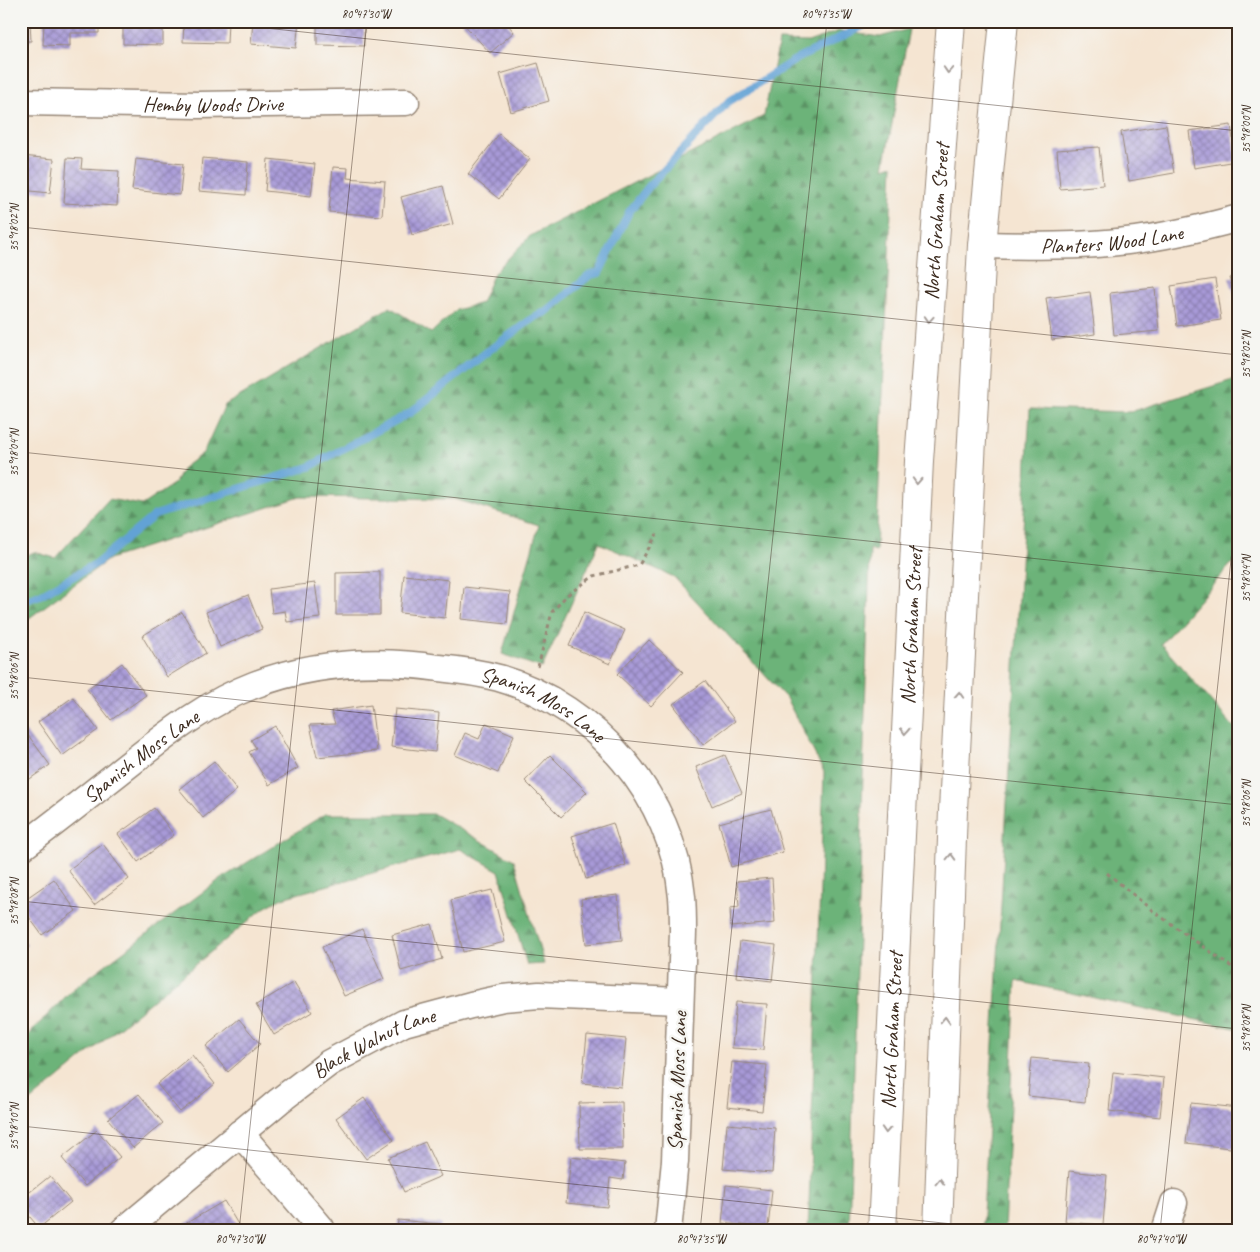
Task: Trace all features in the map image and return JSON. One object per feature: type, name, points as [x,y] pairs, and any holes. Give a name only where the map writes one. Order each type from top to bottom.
[{"type":"main road","name":"North Graham Street","points":[[882,1231],[918,461],[952,21]]},
{"type":"main road","points":[[938,1231],[953,810],[982,245],[1004,21]]},
{"type":"street","name":"Hemby Woods Drive","points":[[21,102],[208,105],[406,102]]},
{"type":"street","name":"Planters Wood Lane","points":[[982,245],[1057,246],[1128,241],[1190,230],[1239,218]]},
{"type":"street","name":"Spanish Moss Lane","points":[[21,848],[196,715],[252,685],[298,671],[353,662],[408,663],[498,678],[532,691],[576,716],[601,736],[627,764],[648,794],[662,822],[674,856],[682,896],[683,932],[679,1002],[675,1161],[668,1231]]},
{"type":"street","name":"Black Walnut Lane","points":[[122,1231],[240,1133],[330,1063],[404,1023],[503,998],[539,995],[679,1002]]},
{"type":"street","points":[[240,1133],[321,1228]]},
{"type":"street","points":[[1165,1231],[1174,1203]]},
{"type":"path","points":[[532,691],[552,612],[567,595],[594,576],[639,564],[657,534]]},
{"type":"path","points":[[1107,873],[1153,911],[1239,972]]},
{"type":"green space","points":[[909,29],[884,168],[893,165],[876,551],[870,549],[849,1231],[808,1231],[824,772],[786,698],[674,577],[599,543],[542,668],[502,654],[539,525],[455,499],[300,497],[109,559],[21,624],[21,558],[34,552],[55,558],[109,499],[142,505],[175,483],[183,468],[203,453],[225,405],[390,307],[431,333],[456,310],[481,303],[494,273],[530,236],[764,116],[779,41],[808,42],[839,31],[880,37]]},
{"type":"green space","points":[[1239,378],[1239,555],[1161,644],[1239,733],[1239,1029],[1016,981],[1004,1231],[982,1231],[1030,409],[1130,412]]},
{"type":"green space","points":[[325,814],[434,814],[514,860],[544,964],[527,965],[499,871],[460,849],[282,898],[264,908],[21,1109],[21,1042],[73,989],[219,880]]},
{"type":"building","points":[[21,21],[30,21],[31,41],[21,41]]},
{"type":"building","points":[[44,21],[99,21],[99,33],[70,33],[70,46],[43,45]]},
{"type":"building","points":[[123,21],[163,21],[163,45],[123,44]]},
{"type":"building","points":[[184,21],[228,21],[227,43],[183,42]]},
{"type":"building","points":[[253,21],[299,21],[296,48],[251,44]]},
{"type":"building","points":[[317,21],[364,21],[364,46],[317,45]]},
{"type":"building","points":[[461,21],[505,21],[514,32],[490,53]]},
{"type":"building","points":[[538,63],[549,101],[511,112],[500,74]]},
{"type":"building","points":[[1166,125],[1174,173],[1129,181],[1121,132]]},
{"type":"building","points":[[1231,125],[1236,161],[1194,168],[1189,131]]},
{"type":"building","points":[[499,134],[530,159],[499,199],[468,174]]},
{"type":"building","points":[[1099,147],[1103,185],[1060,189],[1057,150]]},
{"type":"building","points":[[21,156],[54,159],[50,193],[21,190]]},
{"type":"building","points":[[67,158],[82,159],[81,169],[119,171],[117,206],[64,203]]},
{"type":"building","points":[[202,158],[248,162],[246,195],[199,191]]},
{"type":"building","points":[[136,159],[183,164],[180,195],[132,190]]},
{"type":"building","points":[[268,159],[315,164],[311,196],[265,191]]},
{"type":"building","points":[[333,167],[348,168],[347,178],[385,181],[382,216],[329,212]]},
{"type":"building","points":[[443,186],[453,224],[412,235],[401,197]]},
{"type":"building","points":[[1239,275],[1239,305],[1238,305],[1229,278]]},
{"type":"building","points":[[1215,279],[1221,320],[1177,326],[1171,286]]},
{"type":"building","points":[[1155,288],[1159,331],[1114,335],[1110,293]]},
{"type":"building","points":[[1090,292],[1095,334],[1052,340],[1046,298]]},
{"type":"building","points":[[380,572],[380,615],[336,615],[336,573]]},
{"type":"building","points":[[404,575],[449,580],[445,618],[400,613]]},
{"type":"building","points":[[315,583],[320,618],[287,622],[285,611],[272,613],[269,589]]},
{"type":"building","points":[[464,587],[510,592],[507,624],[461,619]]},
{"type":"building","points":[[248,595],[262,629],[220,647],[206,612]]},
{"type":"building","points":[[182,612],[206,653],[167,677],[142,636]]},
{"type":"building","points":[[584,612],[625,630],[610,664],[569,646]]},
{"type":"building","points":[[649,640],[683,672],[651,706],[617,674]]},
{"type":"building","points":[[122,663],[146,695],[111,720],[87,689]]},
{"type":"building","points":[[705,681],[735,721],[703,745],[673,704]]},
{"type":"building","points":[[73,697],[98,730],[62,756],[38,722]]},
{"type":"building","points":[[371,705],[377,751],[317,757],[310,725],[335,724],[331,711]]},
{"type":"building","points":[[395,709],[439,713],[435,752],[391,747]]},
{"type":"building","points":[[486,723],[514,735],[498,773],[455,755],[465,733],[479,739]]},
{"type":"building","points":[[275,726],[298,768],[269,785],[249,752],[256,748],[251,740]]},
{"type":"building","points":[[25,731],[50,765],[21,785],[21,733]]},
{"type":"building","points":[[550,755],[587,792],[561,817],[525,781]]},
{"type":"building","points":[[725,755],[742,793],[712,806],[696,767]]},
{"type":"building","points":[[214,761],[237,790],[203,818],[179,789]]},
{"type":"building","points":[[154,808],[174,835],[138,862],[118,834]]},
{"type":"building","points":[[771,809],[783,852],[731,867],[719,823]]},
{"type":"building","points":[[613,823],[626,865],[586,879],[572,836]]},
{"type":"building","points":[[103,844],[129,879],[94,905],[68,870]]},
{"type":"building","points":[[772,878],[775,923],[731,927],[730,908],[739,907],[737,881]]},
{"type":"building","points":[[54,879],[76,911],[42,935],[21,906],[21,902]]},
{"type":"building","points":[[492,890],[505,942],[463,952],[451,900]]},
{"type":"building","points":[[618,895],[622,940],[586,944],[581,899]]},
{"type":"building","points":[[432,924],[442,959],[401,971],[392,935]]},
{"type":"building","points":[[362,929],[384,979],[344,996],[322,947]]},
{"type":"building","points":[[21,938],[27,945],[21,949]]},
{"type":"building","points":[[740,941],[776,945],[772,981],[736,977]]},
{"type":"building","points":[[294,982],[312,1012],[274,1035],[256,1005]]},
{"type":"building","points":[[736,1002],[767,1004],[763,1050],[732,1048]]},
{"type":"building","points":[[239,1019],[260,1044],[228,1072],[206,1046]]},
{"type":"building","points":[[587,1035],[626,1039],[621,1087],[582,1083]]},
{"type":"building","points":[[192,1055],[215,1084],[180,1112],[157,1084]]},
{"type":"building","points":[[1032,1058],[1089,1064],[1085,1102],[1028,1096]]},
{"type":"building","points":[[732,1062],[767,1065],[762,1111],[727,1107]]},
{"type":"building","points":[[1113,1072],[1164,1078],[1160,1117],[1109,1111]]},
{"type":"building","points":[[139,1094],[163,1123],[133,1148],[108,1119]]},
{"type":"building","points":[[364,1098],[394,1140],[366,1159],[336,1118]]},
{"type":"building","points":[[622,1102],[623,1149],[580,1149],[579,1103]]},
{"type":"building","points":[[1191,1103],[1239,1108],[1239,1149],[1186,1143]]},
{"type":"building","points":[[727,1124],[775,1128],[772,1173],[723,1169]]},
{"type":"building","points":[[97,1130],[120,1157],[85,1186],[62,1158]]},
{"type":"building","points":[[425,1142],[441,1176],[404,1192],[388,1158]]},
{"type":"building","points":[[571,1157],[625,1163],[623,1180],[610,1178],[607,1207],[566,1203]]},
{"type":"building","points":[[1069,1171],[1107,1175],[1103,1225],[1065,1222]]},
{"type":"building","points":[[50,1176],[71,1202],[39,1228],[21,1206],[21,1199]]},
{"type":"building","points":[[726,1185],[772,1190],[768,1228],[722,1223]]},
{"type":"building","points":[[224,1201],[242,1231],[189,1231],[185,1224]]},
{"type":"building","points":[[398,1220],[441,1224],[441,1231],[397,1231]]},
{"type":"building","points":[[575,1227],[602,1229],[602,1231],[574,1231]]},
{"type":"waterway","points":[[21,602],[40,595],[97,563],[155,515],[309,467],[410,413],[488,351],[536,316],[546,312],[590,275],[599,273],[629,212],[650,185],[728,102],[795,60],[873,21]]}]
